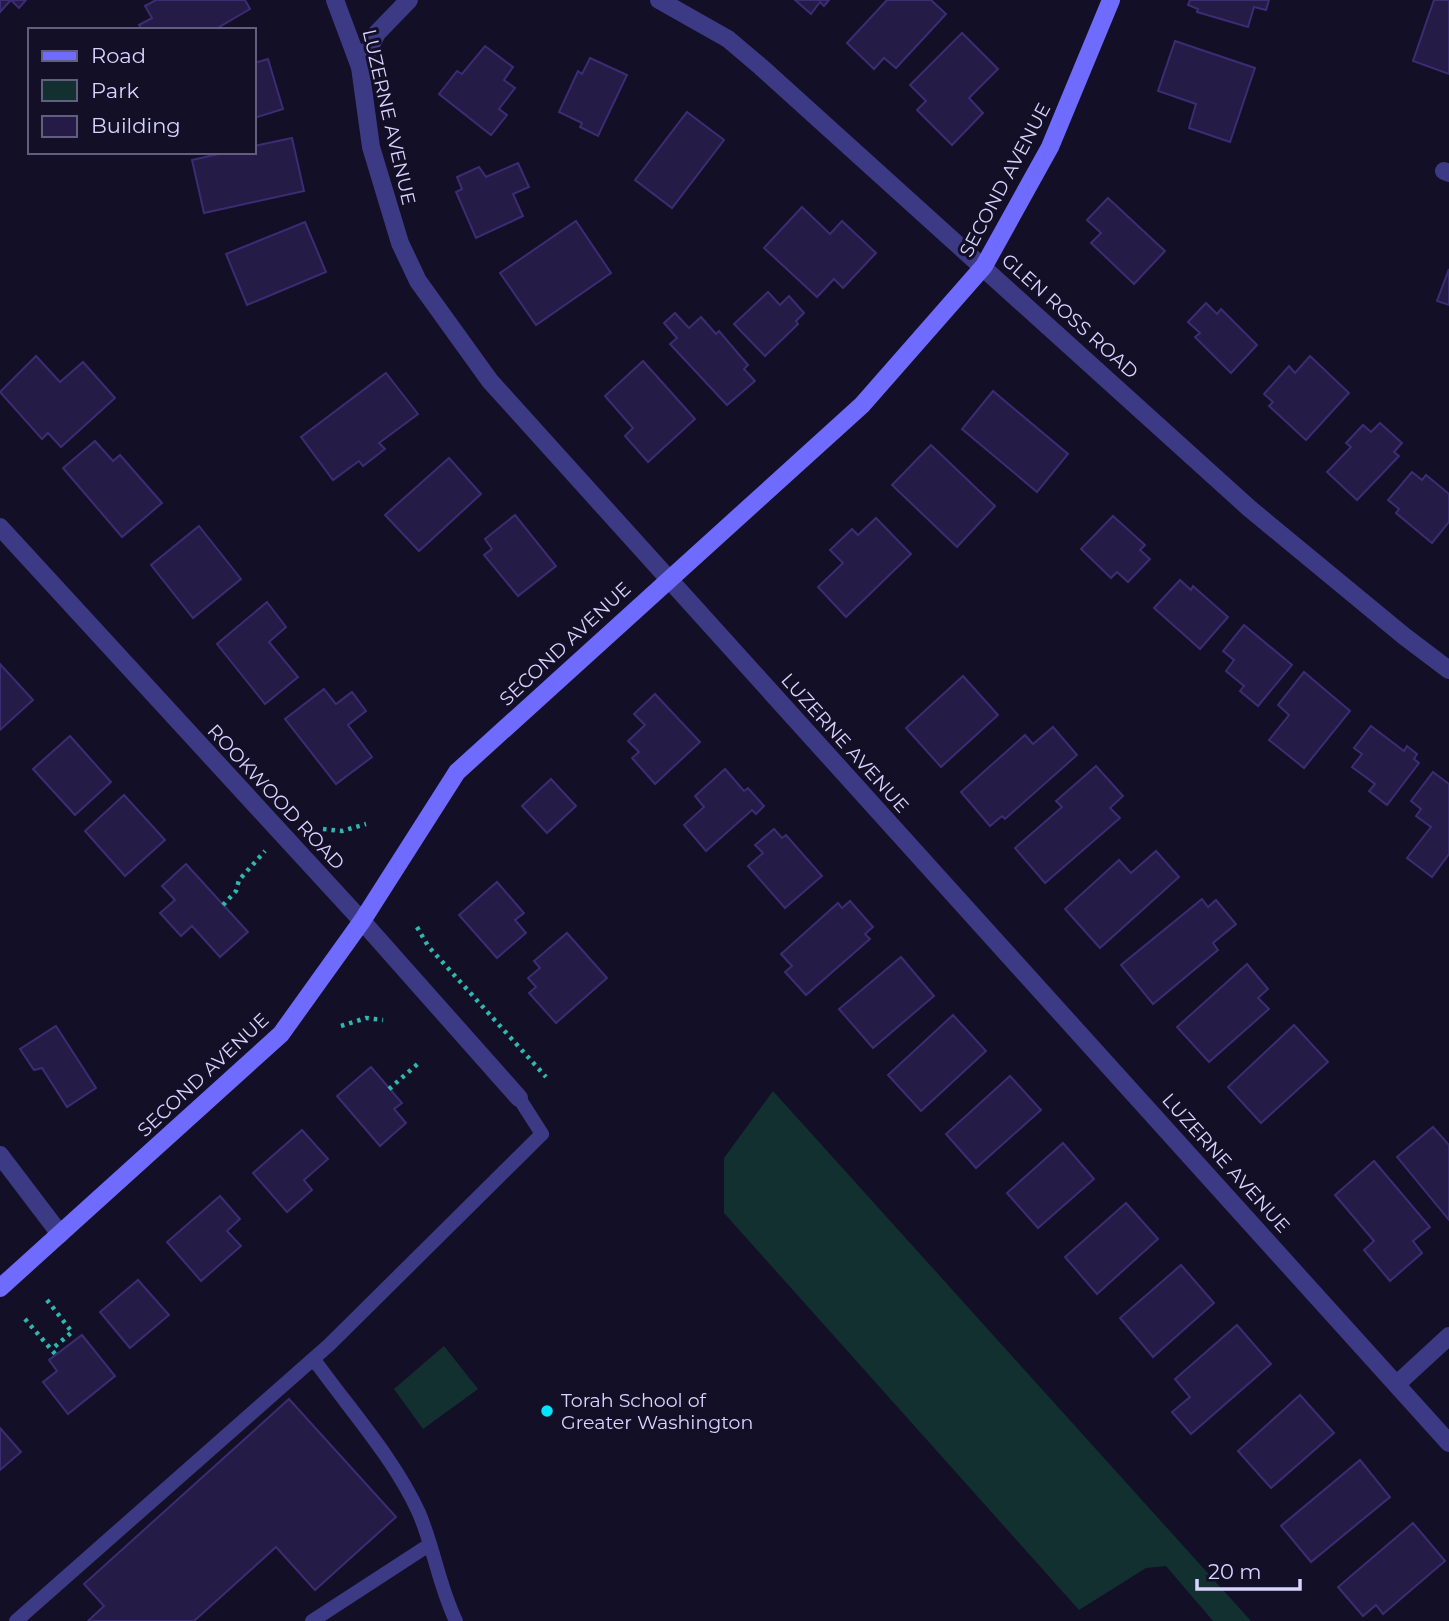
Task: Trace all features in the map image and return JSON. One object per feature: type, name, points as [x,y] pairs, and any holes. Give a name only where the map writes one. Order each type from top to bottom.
[{"type":"street","name":"LUZERNE AVENUE","points":[[335,0],[360,66],[371,147],[400,243],[418,281],[490,380],[1449,1443]]},
{"type":"street","points":[[360,66],[377,33],[409,0]]},
{"type":"street","name":"GLEN ROSS ROAD","points":[[659,0],[728,40],[984,266],[1249,508],[1449,670]]},
{"type":"street","name":"SECOND AVENUE","points":[[0,1288],[281,1034],[362,921],[457,772],[862,405],[984,266],[1050,147],[1111,0]]},
{"type":"street","name":"ROOKWOOD ROAD","points":[[0,527],[362,921],[519,1098]]},
{"type":"street","points":[[0,1155],[60,1234]]},
{"type":"street","points":[[1397,1384],[1449,1336]]},
{"type":"lane","points":[[16,1621],[311,1361],[542,1134],[519,1098]]},
{"type":"lane","points":[[311,1361],[318,1365],[401,1480],[419,1514],[443,1594],[456,1621]]},
{"type":"lane","points":[[312,1621],[429,1545]]},
{"type":"path","points":[[323,829],[342,831],[366,824]]},
{"type":"path","points":[[223,905],[236,891],[239,880],[248,869]]},
{"type":"path","points":[[417,928],[422,938],[546,1077]]},
{"type":"path","points":[[341,1026],[366,1018],[383,1020]]},
{"type":"path","points":[[389,1089],[421,1061]]},
{"type":"path","points":[[47,1300],[72,1332],[52,1349]]},
{"type":"path","points":[[25,1319],[56,1355]]},
{"type":"green space","points":[[773,1091],[1251,1621],[1213,1621],[1166,1566],[1146,1568],[1079,1610],[724,1213],[724,1158]]},
{"type":"green space","points":[[444,1346],[478,1389],[423,1429],[394,1389]]},
{"type":"building","points":[[0,0],[11,0],[0,12]]},
{"type":"building","points":[[11,0],[26,0],[19,8]]},
{"type":"building","points":[[156,0],[245,0],[250,9],[217,28],[141,28],[139,25],[152,18],[145,6]]},
{"type":"building","points":[[795,0],[829,0],[824,6],[820,2],[811,14]]},
{"type":"building","points":[[887,0],[931,0],[946,14],[896,68],[884,58],[874,69],[847,43]]},
{"type":"building","points":[[1190,0],[1269,0],[1266,10],[1254,7],[1248,27],[1197,12],[1198,9],[1188,5]]},
{"type":"building","points":[[1434,0],[1449,0],[1449,74],[1413,61]]},
{"type":"building","points":[[962,33],[998,69],[969,98],[983,113],[952,145],[917,110],[926,101],[910,85]]},
{"type":"building","points":[[1175,41],[1255,68],[1230,142],[1189,128],[1196,104],[1158,91]]},
{"type":"building","points":[[485,46],[513,67],[504,80],[515,88],[499,109],[507,115],[491,135],[439,94],[457,71],[462,74]]},
{"type":"building","points":[[590,58],[627,75],[598,136],[580,127],[582,123],[559,112],[578,71],[582,74]]},
{"type":"building","points":[[268,59],[283,109],[256,117],[256,62]]},
{"type":"building","points":[[687,112],[724,140],[672,208],[635,180]]},
{"type":"building","points":[[292,138],[304,191],[204,213],[192,160],[218,154],[256,154],[256,146]]},
{"type":"building","points":[[518,163],[529,187],[513,194],[523,216],[476,238],[456,192],[462,189],[457,177],[479,167],[486,177]]},
{"type":"building","points":[[1108,198],[1165,251],[1134,284],[1091,243],[1101,233],[1087,220]]},
{"type":"building","points":[[802,207],[830,234],[842,221],[876,253],[843,288],[834,279],[817,297],[764,248]]},
{"type":"building","points":[[576,221],[611,273],[536,325],[500,273]]},
{"type":"building","points":[[305,222],[326,272],[247,305],[226,254]]},
{"type":"building","points":[[1449,269],[1449,305],[1437,301]]},
{"type":"building","points":[[768,292],[780,305],[789,296],[804,313],[796,321],[798,324],[765,356],[734,324]]},
{"type":"building","points":[[1206,303],[1217,314],[1221,309],[1257,345],[1231,373],[1195,337],[1200,333],[1188,322]]},
{"type":"building","points":[[675,313],[689,328],[701,317],[716,334],[719,331],[748,365],[744,369],[755,381],[727,405],[670,344],[677,338],[664,323]]},
{"type":"building","points":[[36,356],[60,382],[83,362],[115,398],[61,447],[48,433],[42,439],[0,392]]},
{"type":"building","points":[[1310,356],[1349,393],[1306,440],[1269,406],[1273,402],[1264,394],[1289,366],[1295,373]]},
{"type":"building","points":[[643,361],[695,419],[648,462],[625,436],[633,428],[605,396]]},
{"type":"building","points":[[386,373],[418,414],[379,443],[385,449],[363,466],[359,461],[333,480],[301,437]]},
{"type":"building","points":[[993,391],[1068,454],[1037,492],[962,429]]},
{"type":"building","points":[[1380,423],[1402,443],[1394,452],[1399,456],[1357,500],[1327,472],[1351,447],[1346,443],[1363,425],[1371,432]]},
{"type":"building","points":[[95,441],[113,461],[120,455],[162,503],[122,537],[63,468]]},
{"type":"building","points":[[931,445],[995,506],[957,547],[892,485]]},
{"type":"building","points":[[449,458],[481,494],[419,551],[385,515]]},
{"type":"building","points":[[1412,472],[1422,480],[1426,475],[1449,494],[1449,522],[1432,543],[1396,513],[1399,509],[1388,500]]},
{"type":"building","points":[[515,515],[556,566],[518,596],[484,555],[492,549],[485,539]]},
{"type":"building","points":[[1113,516],[1145,545],[1140,550],[1150,559],[1128,582],[1117,572],[1111,578],[1081,549]]},
{"type":"building","points":[[876,518],[911,554],[846,617],[818,587],[843,563],[830,550],[852,529],[858,535]]},
{"type":"building","points":[[199,526],[241,579],[193,618],[151,565]]},
{"type":"building","points":[[1180,580],[1191,590],[1193,586],[1228,617],[1200,649],[1154,608]]},
{"type":"building","points":[[267,602],[286,627],[269,642],[298,677],[265,704],[217,644]]},
{"type":"building","points":[[1244,625],[1292,665],[1258,706],[1240,691],[1244,686],[1226,671],[1234,660],[1223,651]]},
{"type":"building","points":[[0,664],[33,700],[0,730]]},
{"type":"building","points":[[1304,672],[1350,711],[1304,768],[1269,740],[1289,715],[1278,705]]},
{"type":"building","points":[[963,676],[998,715],[941,767],[906,728]]},
{"type":"building","points":[[324,689],[336,704],[352,692],[366,711],[348,725],[372,757],[336,784],[285,719]]},
{"type":"building","points":[[655,694],[700,742],[655,784],[632,758],[639,752],[628,741],[645,725],[634,714]]},
{"type":"building","points":[[1371,726],[1404,751],[1407,746],[1417,754],[1414,759],[1419,763],[1387,805],[1369,791],[1375,784],[1352,767],[1362,754],[1354,748]]},
{"type":"building","points":[[1053,727],[1077,755],[1005,819],[1002,816],[990,826],[961,792],[1025,735],[1033,744]]},
{"type":"building","points":[[70,736],[111,782],[75,815],[33,769]]},
{"type":"building","points":[[1096,766],[1123,796],[1110,808],[1120,818],[1045,883],[1015,848],[1062,807],[1056,801]]},
{"type":"building","points":[[725,769],[744,791],[748,788],[764,806],[756,814],[752,810],[706,851],[684,825],[704,807],[695,796]]},
{"type":"building","points":[[1433,772],[1449,784],[1449,854],[1432,877],[1407,858],[1431,827],[1416,816],[1421,809],[1411,801]]},
{"type":"building","points":[[551,779],[576,806],[547,833],[522,806]]},
{"type":"building","points":[[124,795],[165,840],[125,876],[85,831]]},
{"type":"building","points":[[774,829],[782,838],[786,835],[822,876],[785,908],[748,866],[763,853],[755,845]]},
{"type":"building","points":[[1156,851],[1179,877],[1100,948],[1065,909],[1119,860],[1131,873]]},
{"type":"building","points":[[186,864],[248,932],[220,957],[192,926],[181,936],[160,913],[175,900],[162,886]]},
{"type":"building","points":[[497,882],[524,913],[515,920],[526,933],[497,958],[459,915]]},
{"type":"building","points":[[1202,899],[1208,907],[1216,900],[1236,924],[1213,943],[1218,950],[1153,1004],[1121,965]]},
{"type":"building","points":[[850,901],[873,927],[865,934],[870,939],[806,995],[785,972],[792,966],[781,954],[838,903],[842,908]]},
{"type":"building","points":[[567,933],[607,978],[556,1023],[529,993],[536,987],[528,978],[540,968],[534,961]]},
{"type":"building","points":[[901,957],[934,996],[873,1048],[839,1009]]},
{"type":"building","points":[[1247,964],[1268,989],[1258,998],[1269,1009],[1209,1062],[1177,1027]]},
{"type":"building","points":[[953,1015],[986,1051],[921,1111],[888,1075]]},
{"type":"building","points":[[1294,1025],[1328,1062],[1261,1123],[1228,1087]]},
{"type":"building","points":[[56,1026],[96,1088],[67,1107],[42,1068],[34,1070],[20,1049]]},
{"type":"building","points":[[371,1067],[402,1103],[394,1109],[406,1123],[380,1146],[337,1096]]},
{"type":"building","points":[[1010,1076],[1041,1110],[976,1168],[946,1134]]},
{"type":"building","points":[[1433,1127],[1449,1145],[1449,1220],[1397,1157]]},
{"type":"building","points":[[302,1130],[328,1159],[304,1180],[312,1190],[287,1212],[253,1173]]},
{"type":"building","points":[[1063,1143],[1094,1179],[1038,1228],[1007,1193]]},
{"type":"building","points":[[1374,1161],[1430,1227],[1413,1241],[1422,1253],[1390,1281],[1364,1250],[1374,1241],[1335,1195]]},
{"type":"building","points":[[220,1196],[240,1219],[227,1231],[241,1246],[201,1281],[167,1242]]},
{"type":"building","points":[[1126,1203],[1158,1239],[1097,1294],[1065,1257]]},
{"type":"building","points":[[1181,1265],[1214,1303],[1153,1357],[1120,1318]]},
{"type":"building","points":[[138,1280],[169,1315],[130,1348],[100,1312]]},
{"type":"building","points":[[1237,1325],[1271,1364],[1191,1434],[1172,1412],[1190,1397],[1175,1379]]},
{"type":"building","points":[[82,1335],[115,1376],[68,1414],[43,1382],[57,1371],[49,1360]]},
{"type":"building","points":[[1300,1395],[1334,1433],[1271,1488],[1238,1451]]},
{"type":"building","points":[[289,1399],[396,1517],[315,1590],[276,1547],[194,1621],[88,1621],[104,1606],[84,1584]]},
{"type":"building","points":[[0,1428],[21,1452],[0,1470]]},
{"type":"building","points":[[1360,1460],[1390,1497],[1311,1562],[1281,1526]]},
{"type":"building","points":[[1413,1523],[1445,1561],[1383,1614],[1376,1605],[1363,1616],[1338,1587]]},
{"type":"place","name":"Torah School of Greater Washington","points":[[547,1411]]}]
